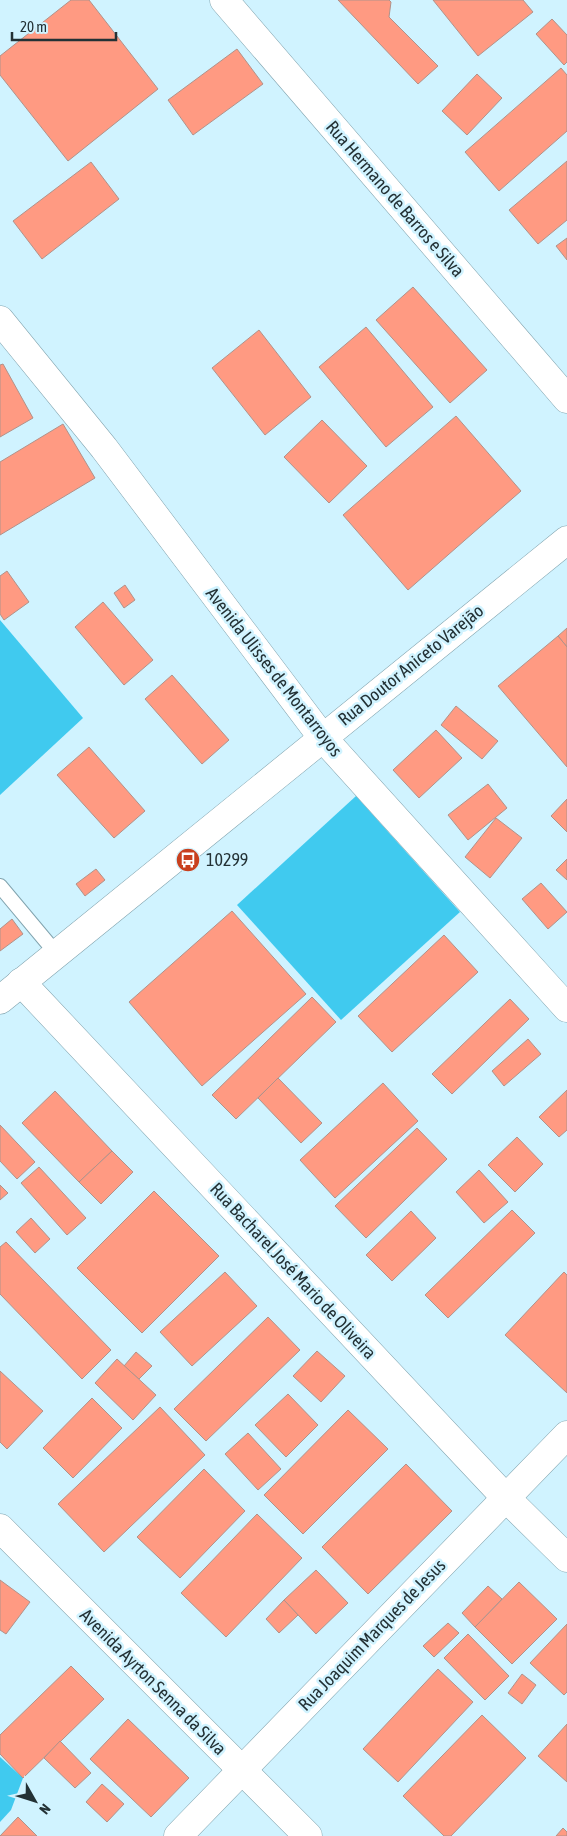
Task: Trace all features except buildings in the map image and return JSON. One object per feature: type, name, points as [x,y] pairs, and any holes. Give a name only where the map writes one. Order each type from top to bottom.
[{"type":"street","name":"Rua Hermano de Barros e Silva","points":[[224,0],[567,399]]},
{"type":"street","name":"Avenida Ulisses de Montarroyos","points":[[0,320],[104,448],[322,737],[567,1008]]},
{"type":"street","name":"Rua Doutor Aniceto Varejão","points":[[0,1000],[567,540]]},
{"type":"street","name":"Rua Bacharel José Mario de Oliveira","points":[[22,982],[505,1497],[567,1558]]},
{"type":"street","name":"Rua Joaquim Marques de Jesus","points":[[178,1836],[567,1435]]},
{"type":"street","name":"Avenida Ayrton Senna da Silva","points":[[0,1528],[308,1836]]},
{"type":"lane","points":[[0,886],[56,953]]},
{"type":"shaded area","points":[[0,620],[83,718],[0,795]]},
{"type":"shaded area","points":[[356,796],[460,912],[341,1020],[237,905]]},
{"type":"shaded area","points":[[0,1757],[23,1778],[11,1810],[0,1822]]},
{"type":"place","name":"10299","points":[[188,860]]}]
